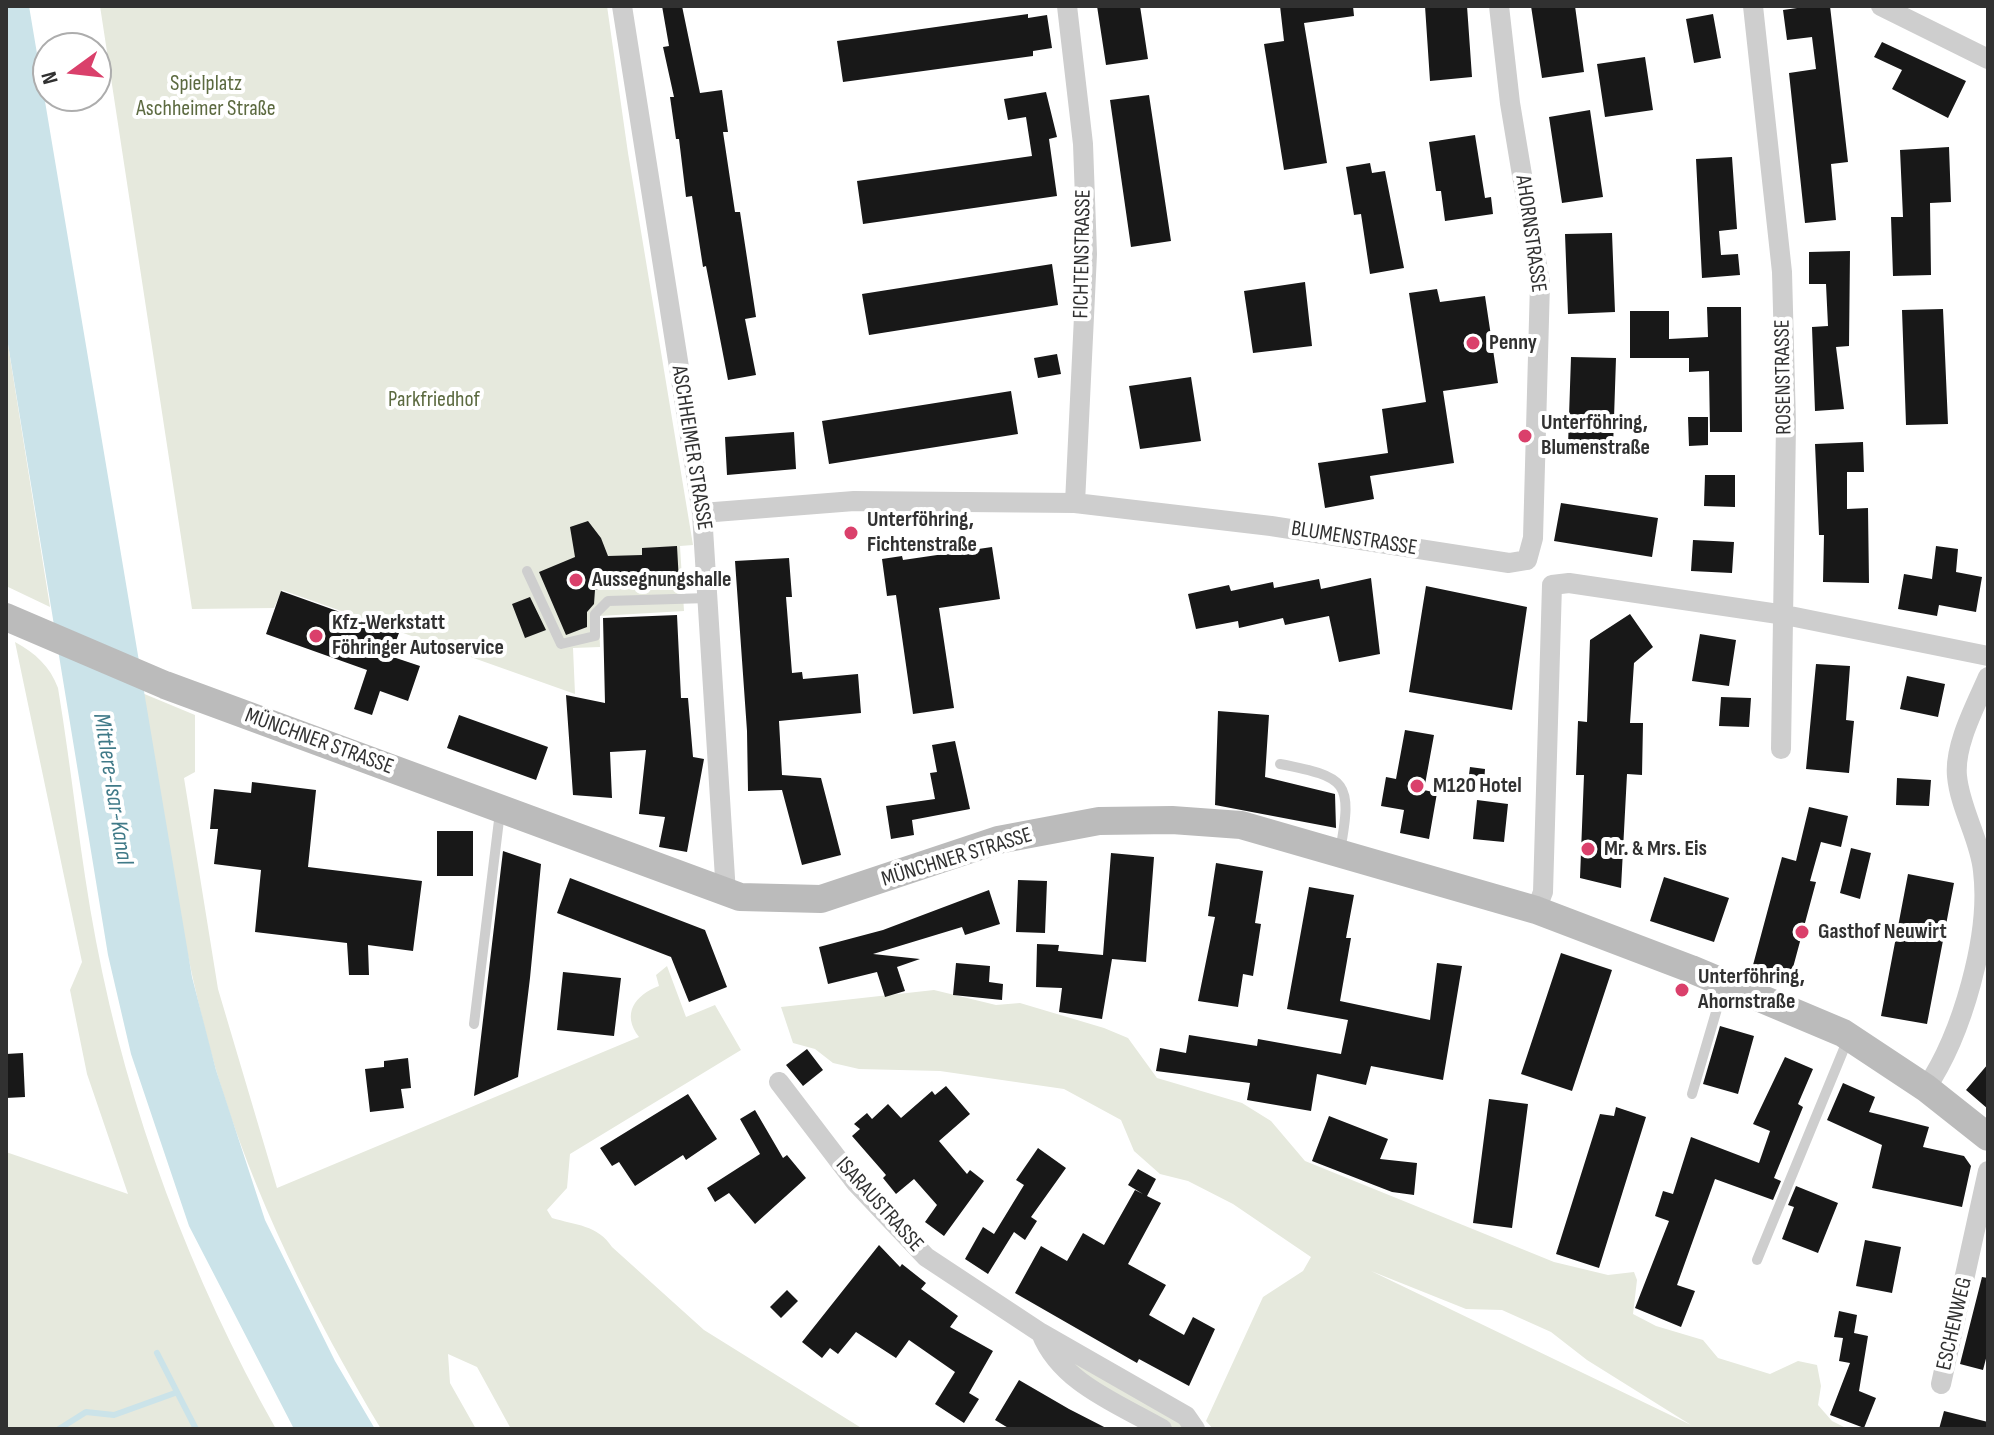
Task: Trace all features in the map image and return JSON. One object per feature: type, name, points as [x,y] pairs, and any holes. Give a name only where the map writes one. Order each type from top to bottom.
[{"type":"main road","name":"MÜNCHNER STRASSE","points":[[16,621],[165,685],[726,894],[821,899],[998,840],[1112,819],[1241,825],[1536,910],[1724,984],[1849,1037],[1926,1088],[1988,1137]]},
{"type":"street","name":"ASCHHEIMER STRASSE","points":[[622,6],[702,513],[726,894]]},
{"type":"street","name":"FICHTENSTRASSE","points":[[1067,6],[1083,144],[1087,254],[1075,503]]},
{"type":"street","name":"AHORNSTRASSE","points":[[1499,6],[1510,103],[1540,283],[1533,538],[1527,560]]},
{"type":"street","name":"ROSENSTRASSE","points":[[1753,6],[1782,272],[1785,615],[1781,749]]},
{"type":"street","points":[[1881,6],[1988,58]]},
{"type":"street","name":"BLUMENSTRASSE","points":[[702,513],[854,501],[1075,503],[1271,526],[1509,563],[1527,560]]},
{"type":"street","points":[[1527,560],[1552,585],[1543,892],[1536,910]]},
{"type":"street","points":[[1552,585],[1569,583],[1785,615],[1988,656]]},
{"type":"street","points":[[1926,1088],[1954,1035],[1980,974],[1983,870],[1957,775],[1972,718],[1988,677]]},
{"type":"street","name":"ISARAUSTRASSE","points":[[779,1082],[856,1183],[926,1257],[1041,1333],[1186,1416],[1195,1429]]},
{"type":"street","name":"ESCHENWEG","points":[[1941,1384],[1988,1171]]},
{"type":"street","name":"ISARAUSTRASSE","points":[[1041,1333],[1049,1354],[1074,1379],[1162,1429]]},
{"type":"lane","points":[[527,571],[561,644],[595,636],[595,614],[608,601],[708,598]]},
{"type":"lane","points":[[1280,764],[1327,773],[1341,785],[1346,806],[1340,853]]},
{"type":"lane","points":[[474,1024],[500,812]]},
{"type":"lane","points":[[1692,1094],[1724,984]]},
{"type":"lane","points":[[1757,1260],[1849,1037]]},
{"type":"green space","name":"Parkfriedhof","points":[[100,6],[607,6],[628,153],[693,545],[680,546],[684,611],[599,616],[600,647],[573,648],[575,694],[282,590],[274,608],[192,609],[112,85],[112,32],[104,32]]},
{"type":"green space","points":[[6,332],[50,607],[6,586]]},
{"type":"green space","points":[[15,642],[41,661],[58,688],[96,941],[109,1005],[145,1130],[190,1253],[245,1372],[276,1429],[6,1429],[6,1152],[128,1194],[87,1074],[70,990],[82,962]]},
{"type":"green space","points":[[142,693],[195,715],[195,772],[184,778],[218,989],[277,1188],[639,1037],[631,1021],[633,1006],[643,995],[659,986],[656,975],[667,966],[686,1017],[715,1005],[741,1050],[570,1154],[567,1188],[547,1210],[552,1218],[600,1234],[704,1330],[863,1429],[511,1429],[477,1367],[448,1354],[450,1383],[476,1429],[381,1429],[287,1255],[231,1117],[204,1024],[183,930]]},
{"type":"green space","points":[[934,990],[996,1005],[1020,1003],[1104,1028],[1128,1038],[1157,1078],[1242,1103],[1271,1121],[1305,1161],[1554,1262],[1608,1275],[1634,1272],[1637,1280],[1633,1314],[1656,1326],[1703,1340],[1718,1358],[1770,1374],[1798,1361],[1817,1365],[1821,1386],[1818,1405],[1832,1421],[1848,1429],[1213,1429],[1206,1421],[1263,1297],[1303,1271],[1311,1257],[1233,1204],[1188,1181],[1160,1174],[1134,1151],[1121,1120],[1064,1089],[940,1071],[859,1069],[833,1063],[815,1049],[793,1043],[781,1007]],"holes":[[[1371,1271],[1466,1309],[1502,1310],[1551,1332],[1587,1360],[1691,1425]]]},
{"type":"green space","points":[[1079,1361],[1180,1419],[1186,1429],[1173,1429],[1073,1373],[1070,1363]]},
{"type":"water","name":"Mittlere-Isar-Kanal","points":[[6,6],[29,6],[33,32],[32,112],[47,112],[192,977],[216,1070],[265,1220],[335,1361],[375,1429],[294,1429],[189,1226],[131,1054],[108,955],[6,332]]},
{"type":"building","points":[[662,6],[682,6],[700,93],[722,90],[728,132],[723,132],[735,212],[740,212],[756,317],[745,319],[756,375],[728,380],[706,266],[703,267],[692,196],[686,197],[670,97],[674,97],[663,47],[669,46]]},
{"type":"building","points":[[1097,6],[1140,6],[1148,59],[1106,65]]},
{"type":"building","points":[[1280,6],[1353,6],[1354,16],[1304,23],[1327,163],[1284,170],[1264,44],[1284,41]]},
{"type":"building","points":[[1425,6],[1467,6],[1472,77],[1430,81]]},
{"type":"building","points":[[1531,6],[1575,6],[1584,72],[1542,78]]},
{"type":"building","points":[[1830,6],[1848,162],[1831,164],[1836,220],[1805,223],[1789,73],[1816,69],[1812,37],[1787,40],[1783,10]]},
{"type":"building","points":[[1028,14],[1028,18],[1047,15],[1052,48],[1033,51],[1033,56],[843,82],[837,41]]},
{"type":"building","points":[[1713,14],[1721,58],[1694,63],[1686,19]]},
{"type":"building","points":[[1882,42],[1966,81],[1948,118],[1892,89],[1902,70],[1874,57]]},
{"type":"building","points":[[1645,57],[1653,110],[1605,117],[1597,64]]},
{"type":"building","points":[[1046,92],[1057,137],[1049,139],[1057,196],[863,224],[857,181],[1032,156],[1026,117],[1008,120],[1004,99]]},
{"type":"building","points":[[1149,95],[1171,241],[1131,247],[1110,100]]},
{"type":"building","points":[[1590,110],[1603,197],[1562,203],[1549,117]]},
{"type":"building","points":[[1475,135],[1485,198],[1491,197],[1493,214],[1445,221],[1441,191],[1436,191],[1429,142]]},
{"type":"building","points":[[1949,147],[1951,202],[1930,203],[1931,275],[1893,276],[1891,217],[1903,217],[1900,150]]},
{"type":"building","points":[[1732,157],[1737,229],[1719,231],[1721,255],[1738,254],[1740,275],[1702,278],[1696,159]]},
{"type":"building","points":[[1370,163],[1372,173],[1385,171],[1404,268],[1370,274],[1361,214],[1354,215],[1346,167]]},
{"type":"building","points":[[1612,233],[1615,312],[1568,314],[1565,234]]},
{"type":"building","points":[[1850,251],[1849,346],[1836,347],[1844,409],[1815,411],[1812,327],[1828,326],[1826,284],[1809,284],[1809,252]]},
{"type":"building","points":[[1052,264],[1058,305],[869,335],[862,294]]},
{"type":"building","points":[[1305,282],[1312,346],[1253,353],[1244,291]]},
{"type":"building","points":[[1437,289],[1440,302],[1485,296],[1498,383],[1443,391],[1454,463],[1370,476],[1374,499],[1325,508],[1318,463],[1388,453],[1382,409],[1426,402],[1409,293]]},
{"type":"building","points":[[1707,307],[1741,307],[1742,432],[1710,432],[1709,371],[1689,372],[1689,358],[1630,358],[1630,311],[1669,311],[1669,339],[1708,337]]},
{"type":"building","points":[[1943,309],[1948,424],[1906,425],[1902,310]]},
{"type":"building","points":[[1057,354],[1061,374],[1038,378],[1034,358]]},
{"type":"building","points":[[1571,357],[1616,358],[1613,448],[1568,446]]},
{"type":"building","points":[[1191,377],[1201,441],[1140,449],[1129,386]]},
{"type":"building","points":[[1011,391],[1018,434],[829,464],[822,421]]},
{"type":"building","points":[[1688,417],[1708,417],[1708,445],[1689,446]]},
{"type":"building","points":[[794,432],[796,469],[727,475],[725,437]]},
{"type":"building","points":[[1863,442],[1864,472],[1847,472],[1847,509],[1868,508],[1869,583],[1823,582],[1824,535],[1819,535],[1815,444]]},
{"type":"building","points":[[1705,475],[1735,475],[1735,507],[1704,506]]},
{"type":"building","points":[[1561,503],[1658,518],[1652,557],[1554,541]]},
{"type":"building","name":"Aussegnungshalle","points":[[588,521],[601,538],[608,556],[642,555],[642,548],[677,546],[679,582],[640,584],[639,575],[595,590],[594,604],[587,612],[587,627],[566,635],[539,572],[575,557],[570,527]]},
{"type":"building","points":[[1693,540],[1734,542],[1732,573],[1691,571]]},
{"type":"building","points":[[1936,546],[1958,549],[1956,572],[1982,577],[1976,612],[1939,605],[1937,616],[1898,609],[1904,574],[1932,579]]},
{"type":"building","points":[[992,547],[1000,599],[939,608],[954,708],[913,714],[896,595],[887,596],[882,559],[902,556],[903,560]]},
{"type":"building","points":[[789,558],[792,597],[786,597],[792,673],[802,672],[803,679],[858,674],[861,713],[779,721],[782,775],[821,778],[841,855],[802,865],[782,790],[748,791],[735,561]]},
{"type":"building","points":[[1371,578],[1380,654],[1339,662],[1329,616],[1285,625],[1283,618],[1239,628],[1238,621],[1196,629],[1188,594],[1229,585],[1231,591],[1273,582],[1274,588],[1319,579],[1321,589]]},
{"type":"building","points":[[1426,586],[1527,607],[1512,710],[1409,692]]},
{"type":"building","points":[[281,591],[399,633],[390,656],[420,666],[408,701],[380,691],[372,715],[354,709],[367,670],[266,634]]},
{"type":"building","points":[[530,597],[546,630],[525,638],[512,604]]},
{"type":"building","points":[[1630,614],[1653,647],[1634,663],[1630,723],[1643,723],[1642,775],[1627,774],[1621,888],[1580,878],[1584,775],[1576,775],[1578,721],[1587,722],[1590,640]]},
{"type":"building","points":[[677,615],[681,698],[688,698],[693,757],[704,759],[687,852],[659,847],[665,817],[639,814],[646,750],[610,752],[612,798],[573,795],[566,695],[605,703],[603,618]]},
{"type":"building","points":[[1700,634],[1736,640],[1729,686],[1692,681]]},
{"type":"building","points":[[1816,664],[1850,666],[1846,720],[1854,721],[1849,773],[1806,769]]},
{"type":"building","points":[[1907,676],[1945,684],[1938,717],[1900,709]]},
{"type":"building","points":[[1721,697],[1751,698],[1749,727],[1719,726]]},
{"type":"building","points":[[1218,711],[1269,715],[1265,777],[1335,794],[1336,828],[1215,805]]},
{"type":"building","points":[[459,715],[548,747],[536,780],[447,748]]},
{"type":"building","name":"M120 Hotel","points":[[1405,730],[1434,735],[1424,790],[1437,793],[1429,839],[1400,833],[1404,810],[1381,806],[1386,777],[1396,779]]},
{"type":"building","points":[[955,741],[970,809],[912,820],[914,835],[891,839],[886,806],[935,799],[930,773],[937,772],[932,745]]},
{"type":"building","points":[[1470,767],[1485,769],[1484,784],[1468,782]]},
{"type":"building","points":[[1897,778],[1931,780],[1929,806],[1896,805]]},
{"type":"building","points":[[252,782],[316,790],[308,867],[422,881],[413,951],[368,945],[369,975],[349,975],[347,943],[255,932],[261,870],[214,864],[218,829],[210,829],[214,789],[251,793]]},
{"type":"building","points":[[1477,800],[1508,804],[1504,842],[1473,839]]},
{"type":"building","points":[[1809,807],[1848,816],[1841,847],[1821,842],[1810,881],[1816,882],[1791,975],[1753,965],[1782,857],[1796,861]]},
{"type":"building","points":[[437,831],[473,831],[473,876],[437,876]]},
{"type":"building","points":[[1851,848],[1871,853],[1860,899],[1840,893]]},
{"type":"building","points":[[503,851],[541,864],[530,978],[518,1077],[474,1096]]},
{"type":"building","points":[[1111,853],[1154,857],[1146,962],[1112,959],[1102,1019],[1059,1012],[1062,988],[1036,987],[1037,944],[1059,945],[1058,951],[1103,955]]},
{"type":"building","points":[[1216,863],[1263,871],[1255,923],[1261,924],[1253,976],[1243,974],[1238,1007],[1198,1001],[1215,917],[1208,916]]},
{"type":"building","points":[[1908,874],[1954,883],[1927,1024],[1881,1016]]},
{"type":"building","points":[[1664,877],[1729,898],[1714,942],[1650,921]]},
{"type":"building","points":[[570,878],[705,930],[727,987],[689,1002],[671,957],[557,913]]},
{"type":"building","points":[[1018,880],[1047,881],[1045,933],[1016,932]]},
{"type":"building","points":[[1309,887],[1354,895],[1346,938],[1351,938],[1340,1001],[1430,1020],[1437,963],[1462,966],[1443,1080],[1371,1066],[1366,1085],[1317,1074],[1311,1111],[1247,1100],[1250,1083],[1156,1071],[1160,1048],[1186,1053],[1189,1035],[1257,1046],[1258,1039],[1341,1054],[1348,1020],[1287,1009]]},
{"type":"building","points":[[989,890],[1000,924],[965,935],[962,927],[873,954],[920,959],[897,967],[905,991],[885,997],[877,972],[828,984],[819,947],[883,930]]},
{"type":"building","points":[[1561,953],[1612,970],[1572,1091],[1521,1074]]},
{"type":"building","points":[[956,963],[990,966],[989,982],[1003,984],[1002,1000],[953,995]]},
{"type":"building","points":[[563,972],[621,978],[614,1036],[557,1030]]},
{"type":"building","points":[[1720,1026],[1754,1036],[1738,1094],[1703,1084]]},
{"type":"building","points":[[807,1049],[823,1070],[803,1086],[786,1065]]},
{"type":"building","points":[[23,1053],[25,1097],[6,1098],[6,1054]]},
{"type":"building","points":[[1785,1057],[1813,1069],[1798,1104],[1803,1107],[1774,1178],[1781,1181],[1773,1200],[1715,1179],[1677,1285],[1695,1291],[1681,1327],[1635,1308],[1669,1221],[1655,1216],[1663,1191],[1673,1194],[1691,1137],[1759,1163],[1770,1131],[1753,1124]]},
{"type":"building","points":[[408,1058],[411,1088],[401,1089],[404,1108],[370,1112],[365,1069],[384,1067],[384,1061]]},
{"type":"building","points":[[1988,1064],[1988,1109],[1966,1090]]},
{"type":"building","points":[[1843,1083],[1875,1097],[1869,1112],[1929,1127],[1923,1147],[1964,1156],[1971,1166],[1962,1207],[1872,1188],[1882,1145],[1827,1120]]},
{"type":"building","points":[[946,1086],[970,1114],[939,1141],[967,1174],[970,1170],[984,1181],[944,1236],[925,1222],[937,1205],[914,1179],[896,1194],[883,1178],[886,1175],[852,1136],[860,1129],[854,1124],[867,1113],[872,1119],[888,1104],[901,1118],[932,1091],[935,1095]]},
{"type":"building","points":[[688,1094],[717,1139],[686,1160],[683,1155],[635,1186],[619,1162],[612,1166],[600,1148]]},
{"type":"building","points":[[1489,1099],[1528,1104],[1512,1228],[1473,1223]]},
{"type":"building","points":[[1616,1107],[1646,1117],[1599,1268],[1556,1254],[1600,1114],[1614,1116]]},
{"type":"building","points":[[755,1110],[783,1158],[787,1155],[806,1178],[755,1224],[729,1193],[715,1202],[707,1188],[760,1154],[740,1119]]},
{"type":"building","points":[[1329,1116],[1388,1139],[1380,1159],[1417,1163],[1414,1195],[1392,1192],[1312,1161]]},
{"type":"building","points":[[1038,1148],[1066,1168],[1031,1217],[1037,1221],[1025,1240],[1014,1232],[988,1274],[965,1259],[983,1227],[994,1234],[1024,1185],[1016,1180]]},
{"type":"building","points":[[1138,1169],[1156,1179],[1147,1196],[1161,1203],[1128,1264],[1166,1285],[1149,1315],[1184,1335],[1193,1317],[1215,1329],[1189,1386],[1139,1359],[1137,1363],[1015,1293],[1041,1246],[1067,1261],[1083,1233],[1104,1245],[1135,1190],[1143,1194],[1128,1185]]},
{"type":"building","points":[[1796,1186],[1838,1203],[1818,1253],[1782,1239],[1794,1207],[1788,1205]]},
{"type":"building","points":[[1865,1240],[1901,1247],[1892,1293],[1856,1286]]},
{"type":"building","points":[[879,1245],[900,1267],[902,1264],[926,1283],[921,1289],[958,1316],[950,1327],[993,1351],[969,1393],[979,1399],[964,1423],[935,1404],[955,1372],[909,1340],[896,1358],[856,1332],[838,1354],[830,1348],[822,1358],[802,1342]]},
{"type":"building","points":[[1982,1277],[1988,1278],[1988,1351],[1983,1370],[1960,1364]]},
{"type":"building","points":[[787,1290],[798,1301],[781,1318],[770,1307]]},
{"type":"building","points":[[1839,1311],[1857,1315],[1854,1333],[1868,1336],[1859,1391],[1876,1398],[1864,1428],[1830,1415],[1850,1363],[1839,1361],[1843,1338],[1834,1337]]},
{"type":"building","points":[[1019,1380],[1108,1429],[1010,1429],[995,1420]]},
{"type":"building","points":[[1944,1411],[1988,1422],[1988,1429],[1939,1429]]},
{"type":"waterway","points":[[157,1353],[196,1429]]},
{"type":"waterway","points":[[59,1429],[86,1412],[114,1415],[175,1393]]},
{"type":"place","name":"Penny","points":[[1473,343]]},
{"type":"place","name":"Unterföhring, Blumenstraße","points":[[1525,436]]},
{"type":"place","name":"Unterföhring, Fichtenstraße","points":[[851,533]]},
{"type":"place","name":"Aussegnungshalle","points":[[576,580]]},
{"type":"place","name":"Kfz-Werkstatt Föhringer Autoservice","points":[[316,636]]},
{"type":"place","name":"M120 Hotel","points":[[1417,786]]},
{"type":"place","name":"Mr. & Mrs. Eis","points":[[1588,849]]},
{"type":"place","name":"Gasthof Neuwirt","points":[[1802,932]]},
{"type":"place","name":"Unterföhring, Ahornstraße","points":[[1682,990]]},
{"type":"park label","name":"Spielplatz Aschheimer Straße","points":[[206,96]]}]
